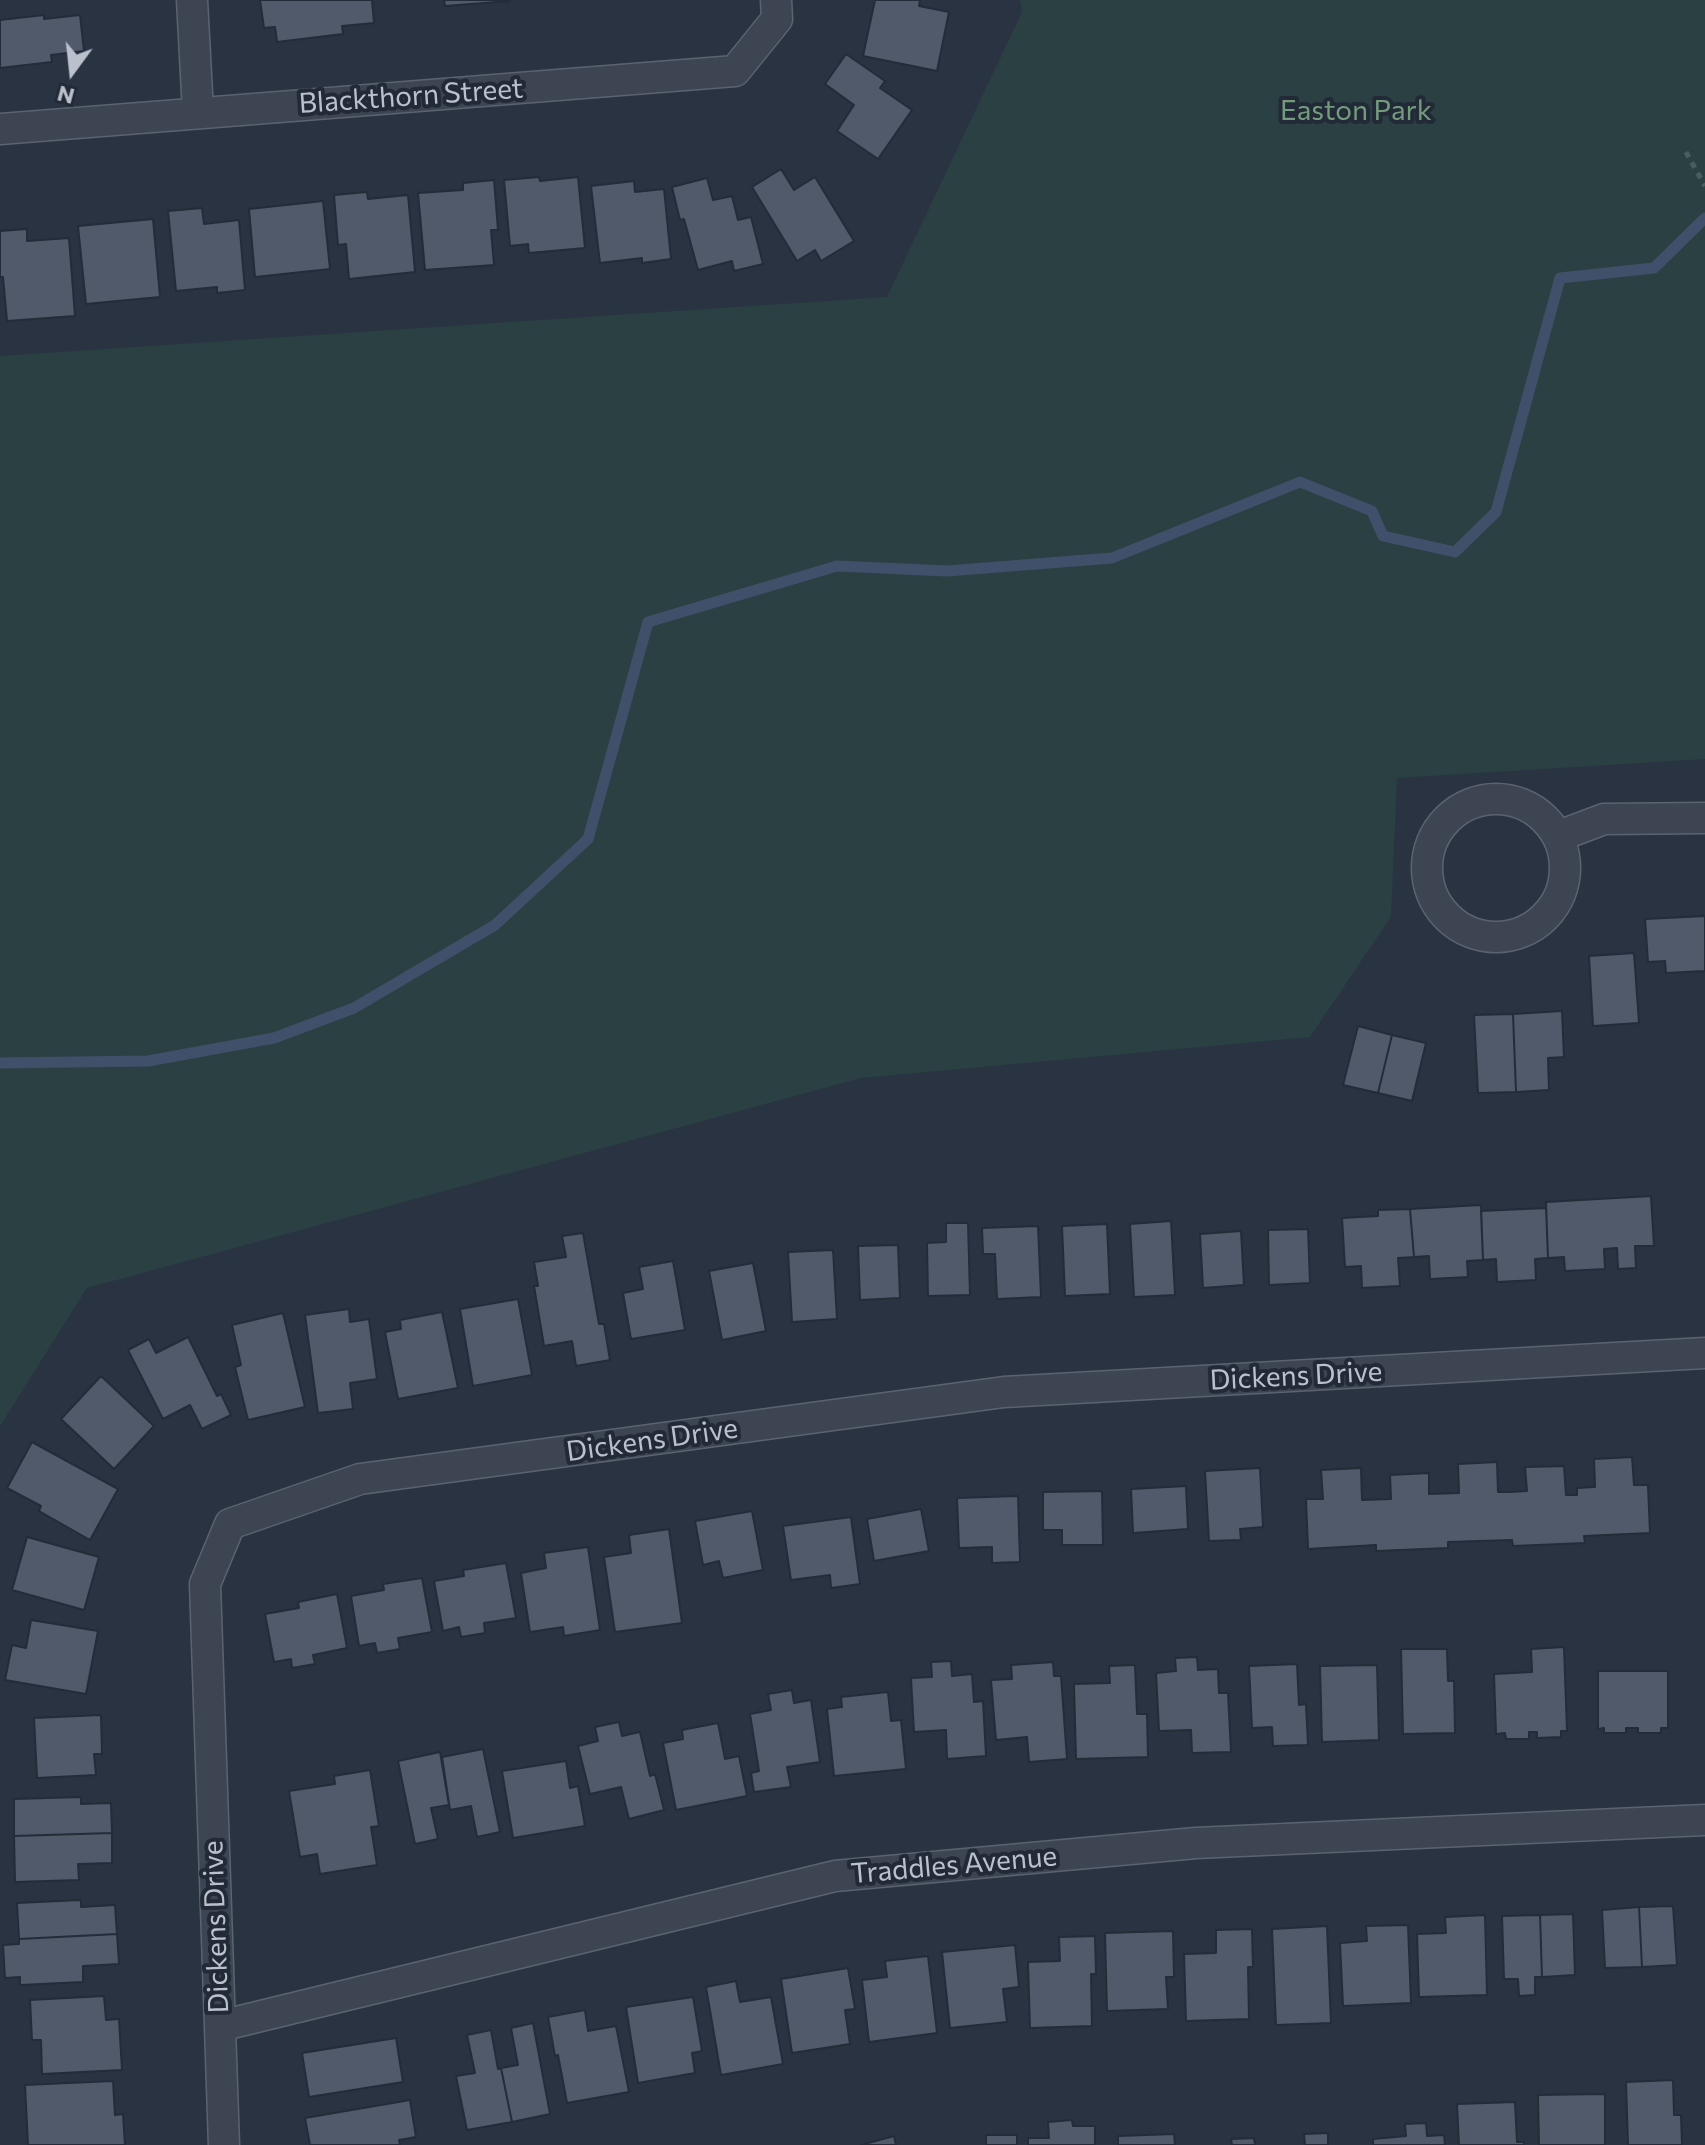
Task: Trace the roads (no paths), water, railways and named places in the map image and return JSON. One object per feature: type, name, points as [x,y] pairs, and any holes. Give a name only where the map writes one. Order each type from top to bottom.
[{"type":"street","points":[[192,0],[198,112]]},
{"type":"street","name":"Blackthorn Street","points":[[0,129],[735,71],[777,19],[776,0]]},
{"type":"street","points":[[1504,799],[1527,805],[1546,819],[1559,836],[1566,861],[1564,883],[1555,905],[1540,922],[1520,934],[1496,938],[1474,934],[1454,924],[1438,907],[1429,887],[1426,864],[1431,842],[1442,823],[1460,808],[1481,800],[1504,799]]},
{"type":"street","points":[[1559,836],[1604,819],[1705,818]]},
{"type":"street","name":"Dickens Drive","points":[[224,2145],[205,1584],[230,1524],[360,1479],[1004,1392],[1705,1353]]},
{"type":"street","name":"Traddles Avenue","points":[[220,2026],[835,1876],[1196,1843],[1705,1820]]},
{"type":"waterway","points":[[0,1063],[148,1061],[274,1038],[354,1008],[495,925],[588,839],[648,622],[837,566],[947,571],[1112,558],[1300,482],[1372,511],[1383,536],[1455,552],[1496,512],[1560,278],[1654,268],[1705,218]]},
{"type":"park label","name":"Easton Park","points":[[1356,111]]}]
